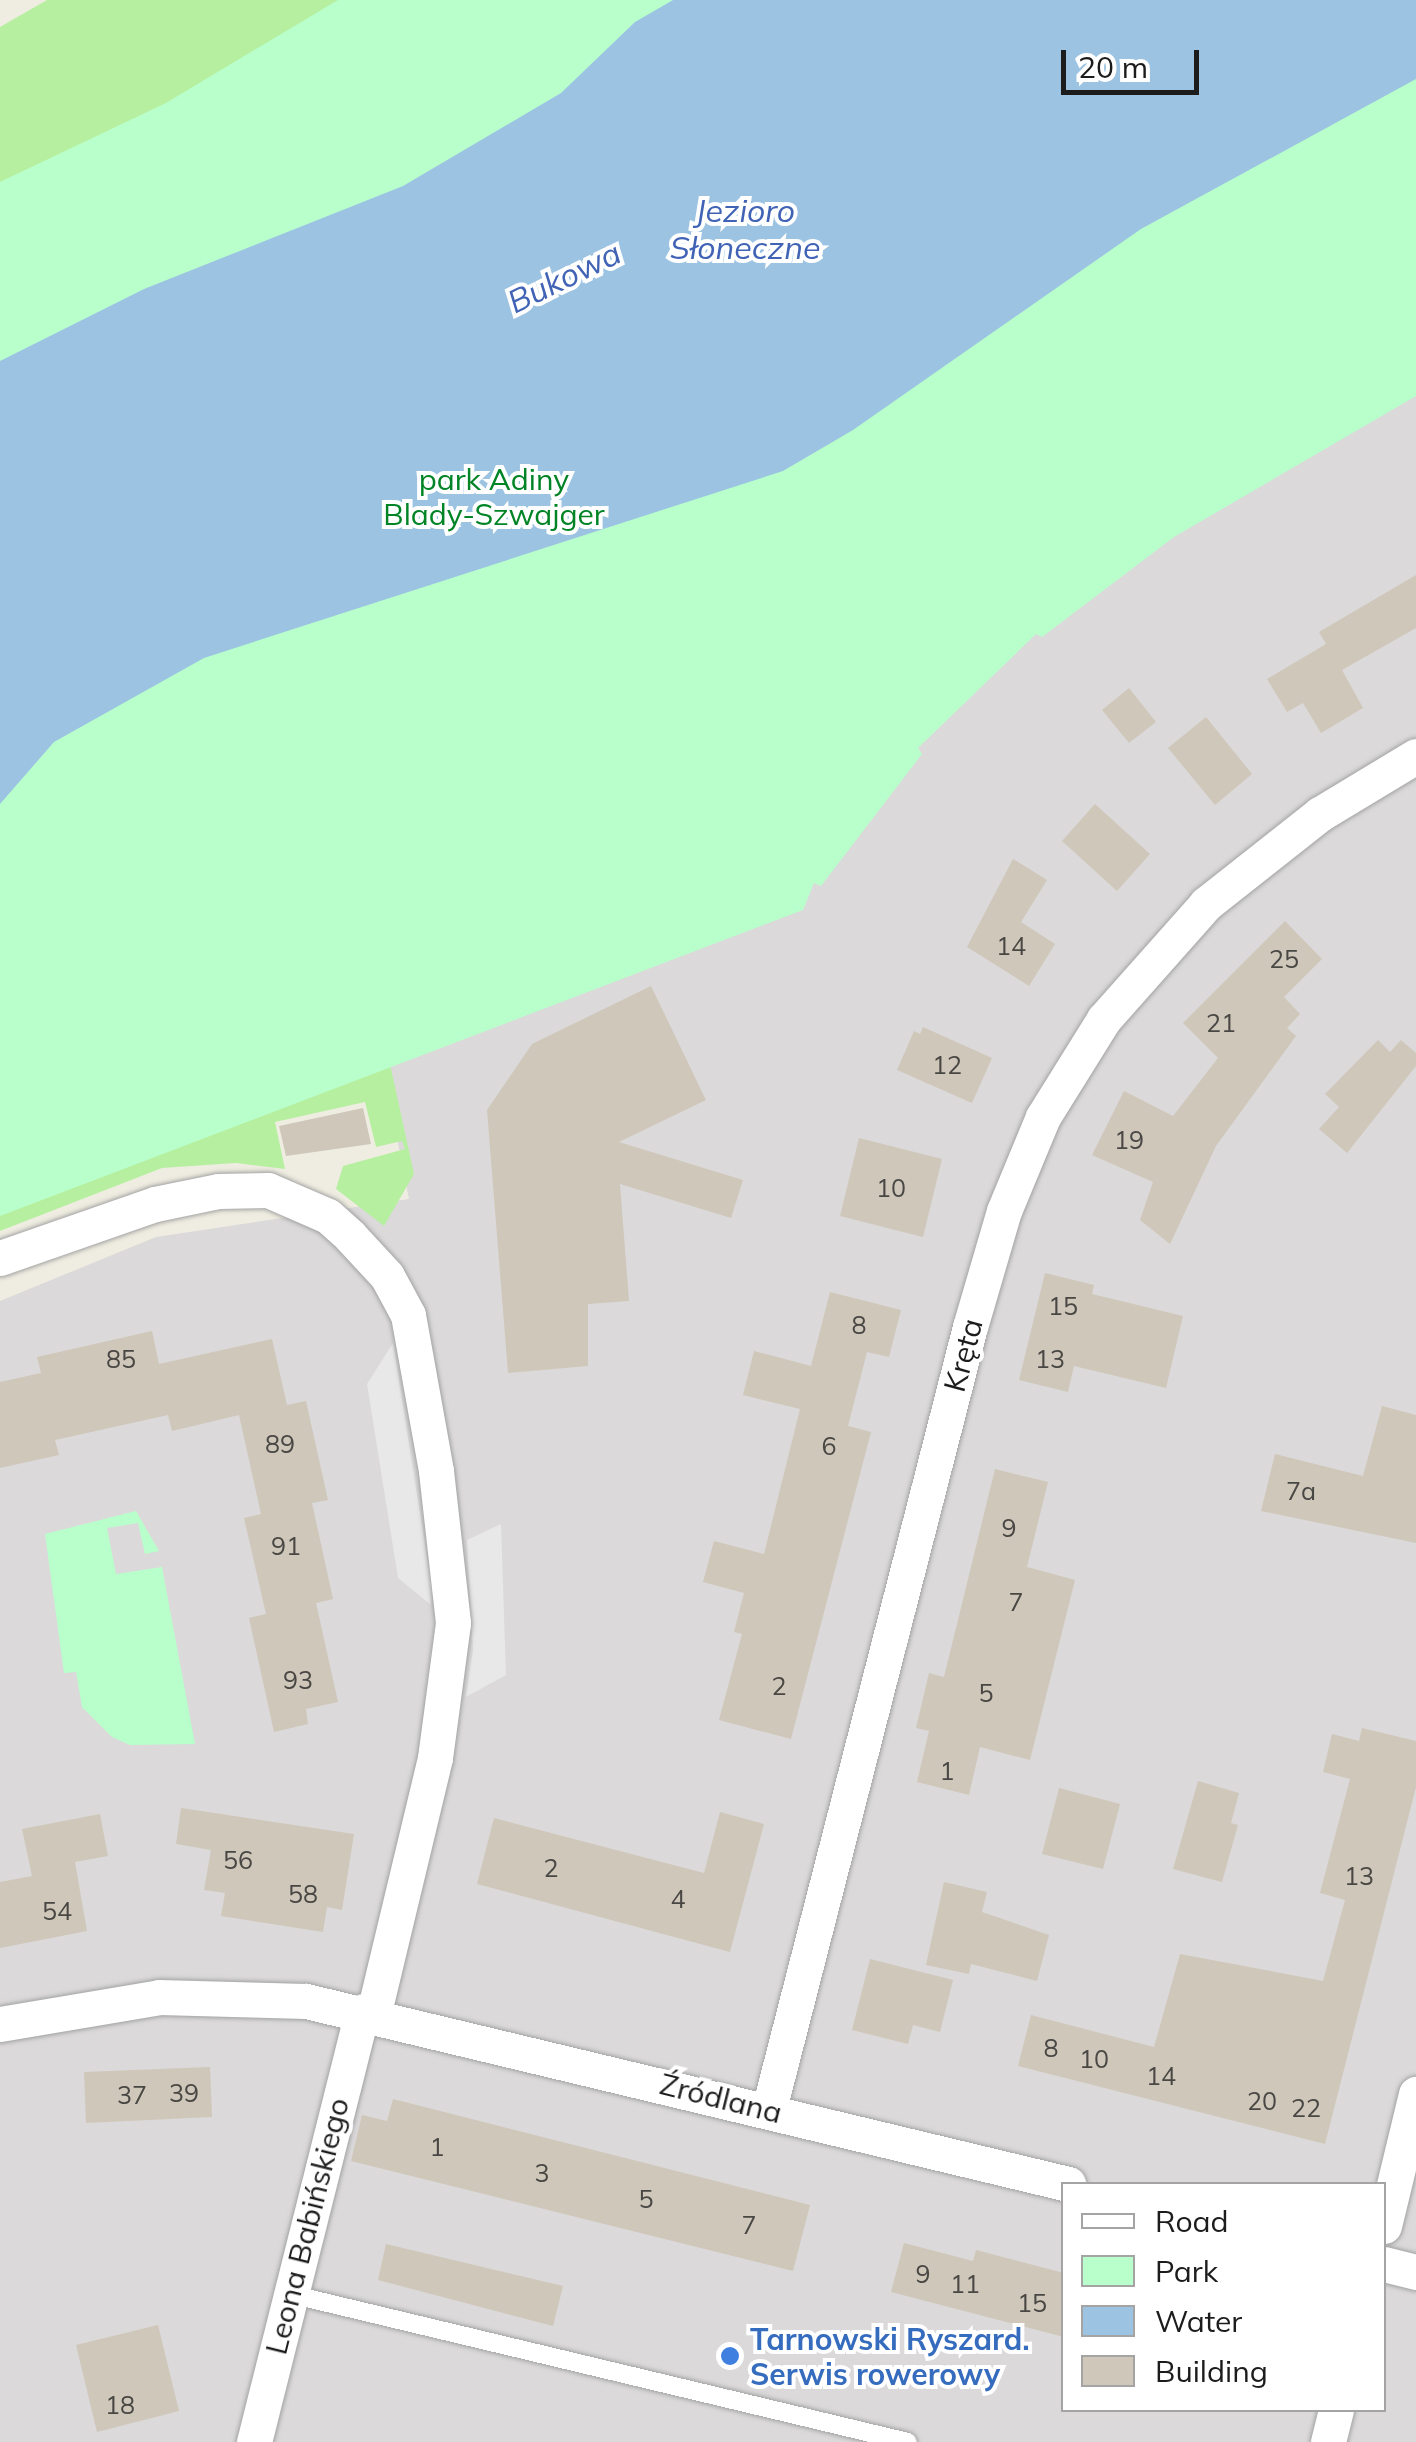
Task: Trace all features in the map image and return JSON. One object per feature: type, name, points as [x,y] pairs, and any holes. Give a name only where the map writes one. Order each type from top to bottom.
[{"type":"street","name":"Kręta","points":[[769,2109],[970,1327],[1004,1211],[1043,1117],[1104,1019],[1206,904],[1320,814],[1416,756]]},
{"type":"street","name":"Leona Babińskiego","points":[[0,1258],[155,1204],[218,1190],[268,1190],[316,1209],[350,1236],[387,1276],[408,1315],[436,1470],[453,1623],[436,1758],[290,2294],[254,2442]]},
{"type":"street","name":"Źródlana","points":[[0,2024],[99,2003],[188,1995],[275,1997],[368,2012],[1061,2182]]},
{"type":"street","points":[[1386,2218],[1416,2094]]},
{"type":"street","points":[[1386,2264],[1416,2272]]},
{"type":"street","points":[[1328,2442],[1336,2412]]},
{"type":"lane","points":[[290,2294],[908,2442]]},
{"type":"shaded area","points":[[1416,305],[1416,2442],[0,2442],[0,1301],[156,1237],[409,1199],[368,992]]},
{"type":"shaded area","points":[[393,1343],[432,1589],[431,1605],[398,1578],[367,1384]]},
{"type":"shaded area","points":[[501,1524],[506,1675],[466,1697],[473,1650],[467,1540]]},
{"type":"green space","points":[[47,0],[374,0],[0,216],[0,27]]},
{"type":"green space","name":"park Adiny Blady-Szwajger","points":[[338,0],[1416,0],[1416,396],[1174,537],[1042,637],[1036,634],[918,748],[922,754],[821,886],[814,883],[803,910],[0,1216],[0,182],[166,103]]},
{"type":"green space","points":[[390,1064],[414,1174],[384,1226],[336,1189],[343,1166],[405,1149],[402,1141],[376,1147],[365,1102],[275,1122],[285,1169],[236,1163],[162,1168],[0,1231],[0,1122]]},
{"type":"green space","points":[[136,1511],[159,1551],[145,1554],[138,1523],[107,1528],[116,1574],[162,1567],[195,1744],[130,1745],[112,1737],[82,1707],[76,1672],[64,1673],[45,1534]]},
{"type":"water","name":"Jezioro Słoneczne","points":[[673,0],[1416,0],[1416,79],[1141,229],[853,430],[783,471],[204,658],[54,742],[0,804],[0,361],[144,289],[403,186],[561,93],[635,22]]},
{"type":"building","points":[[1416,575],[1416,628],[1342,670],[1363,708],[1321,733],[1303,703],[1287,712],[1267,679],[1326,644],[1319,632]]},
{"type":"building","points":[[1129,688],[1156,722],[1129,743],[1102,710]]},
{"type":"building","points":[[1206,717],[1252,774],[1215,805],[1168,748]]},
{"type":"building","points":[[1095,804],[1150,854],[1117,891],[1062,841]]},
{"type":"building","points":[[1013,859],[1047,880],[1021,922],[1055,944],[1029,986],[967,947]]},
{"type":"building","points":[[1285,921],[1322,959],[1284,997],[1300,1014],[1287,1028],[1296,1036],[1216,1146],[1170,1244],[1140,1220],[1153,1182],[1092,1155],[1124,1091],[1173,1116],[1218,1058],[1183,1023]]},
{"type":"building","points":[[651,986],[706,1100],[619,1142],[743,1180],[731,1218],[620,1184],[629,1301],[588,1304],[588,1366],[508,1373],[487,1110],[532,1044]]},
{"type":"building","points":[[923,1027],[992,1058],[972,1103],[897,1070],[914,1031],[920,1034]]},
{"type":"building","points":[[1378,1040],[1390,1052],[1401,1040],[1416,1053],[1416,1066],[1347,1153],[1319,1129],[1339,1107],[1325,1094]]},
{"type":"building","points":[[363,1108],[371,1144],[286,1156],[279,1126]]},
{"type":"building","points":[[859,1138],[942,1159],[923,1237],[840,1216]]},
{"type":"building","points":[[1045,1273],[1094,1285],[1092,1294],[1183,1316],[1166,1388],[1074,1366],[1068,1392],[1019,1380]]},
{"type":"building","points":[[830,1292],[901,1310],[889,1357],[867,1352],[848,1426],[871,1432],[791,1739],[719,1720],[742,1634],[734,1632],[744,1593],[703,1582],[714,1541],[764,1554],[800,1409],[743,1395],[754,1351],[811,1366]]},
{"type":"building","points":[[152,1331],[159,1364],[272,1339],[287,1405],[306,1401],[328,1500],[312,1503],[333,1599],[316,1603],[338,1702],[306,1709],[308,1724],[274,1732],[249,1618],[266,1614],[244,1518],[261,1514],[239,1415],[172,1431],[168,1415],[55,1440],[59,1455],[0,1468],[0,1382],[41,1373],[37,1357]]},
{"type":"building","points":[[1382,1406],[1416,1415],[1416,1543],[1261,1511],[1275,1454],[1363,1476]]},
{"type":"building","points":[[995,1469],[1048,1482],[1027,1567],[1075,1580],[1030,1760],[980,1747],[969,1795],[917,1782],[929,1731],[916,1728],[929,1673],[944,1677]]},
{"type":"building","points":[[1362,1728],[1416,1741],[1416,1787],[1325,2144],[1018,2066],[1031,2015],[1154,2047],[1180,1954],[1323,1981],[1345,1900],[1320,1893],[1350,1779],[1323,1772],[1332,1734],[1359,1741]]},
{"type":"building","points":[[1198,1781],[1239,1793],[1231,1823],[1238,1825],[1222,1882],[1173,1869]]},
{"type":"building","points":[[1059,1788],[1120,1804],[1103,1869],[1042,1854]]},
{"type":"building","points":[[181,1808],[354,1834],[342,1910],[327,1907],[323,1932],[221,1916],[225,1893],[204,1890],[211,1850],[176,1844]]},
{"type":"building","points":[[720,1812],[764,1824],[730,1952],[477,1884],[494,1818],[704,1873]]},
{"type":"building","points":[[100,1814],[108,1856],[75,1862],[87,1931],[0,1948],[0,1882],[32,1876],[22,1829]]},
{"type":"building","points":[[944,1882],[987,1892],[982,1912],[1049,1935],[1037,1981],[971,1964],[969,1974],[926,1965]]},
{"type":"building","points":[[870,1959],[953,1980],[940,2032],[913,2025],[908,2044],[852,2030]]},
{"type":"building","points":[[210,2067],[212,2117],[86,2123],[84,2072]]},
{"type":"building","points":[[393,2099],[810,2205],[793,2271],[351,2161],[362,2115],[387,2121]]},
{"type":"building","points":[[904,2243],[973,2261],[976,2250],[1061,2272],[1061,2336],[891,2292]]},
{"type":"building","points":[[386,2244],[563,2286],[553,2326],[378,2280]]},
{"type":"building","points":[[158,2325],[179,2411],[97,2432],[76,2345]]},
{"type":"place","name":"Tarnowski Ryszard. Serwis rowerowy","points":[[730,2356]]},
{"type":"water label","name":"Bukowa","points":[[564,277]]}]
